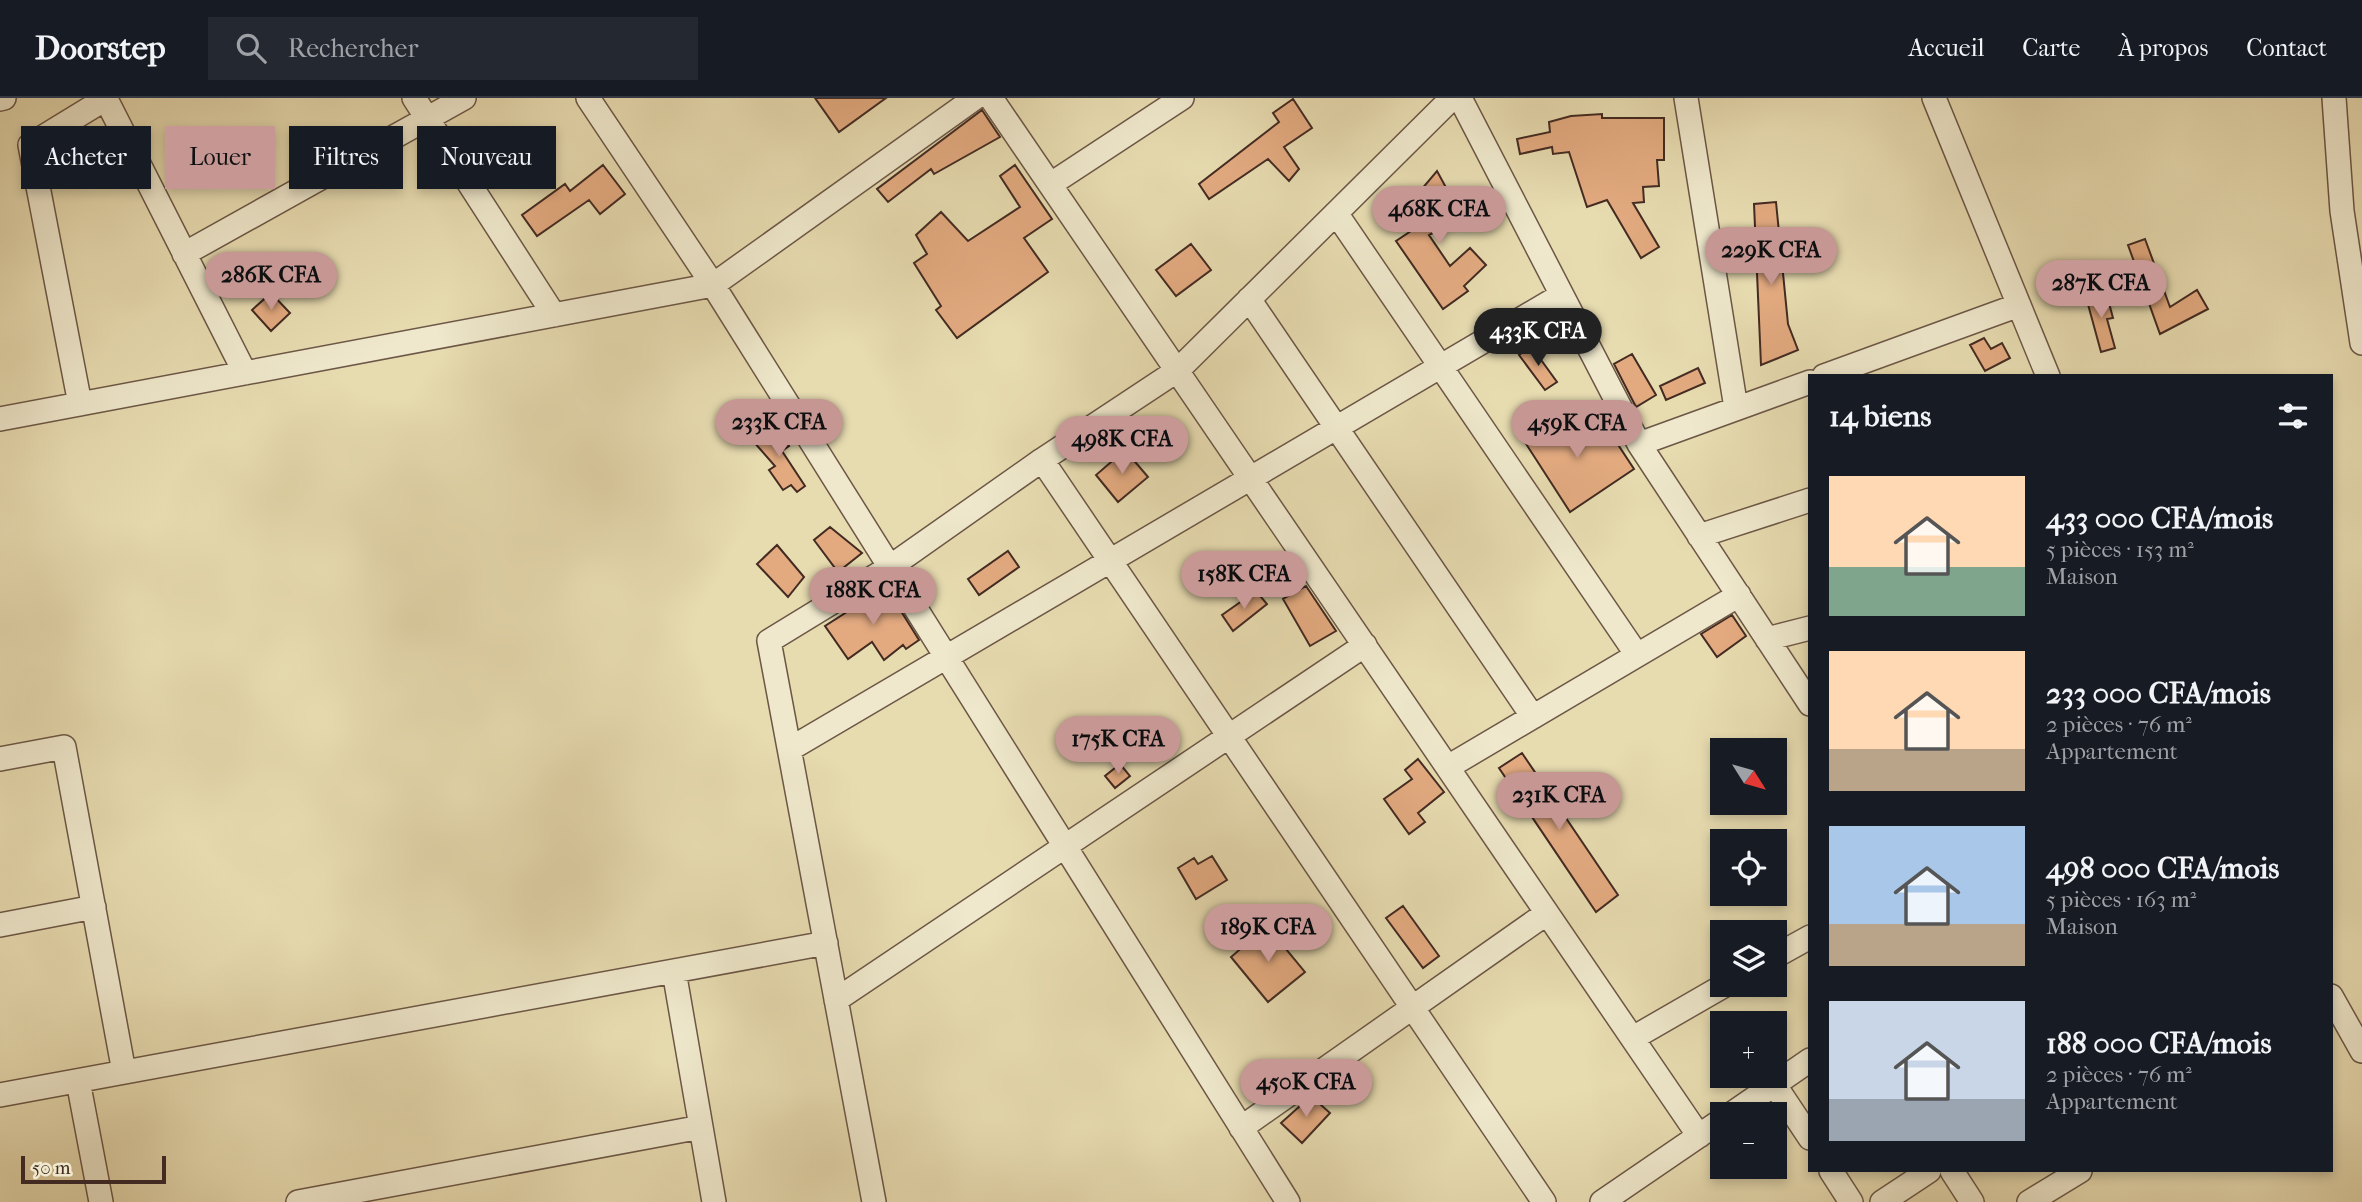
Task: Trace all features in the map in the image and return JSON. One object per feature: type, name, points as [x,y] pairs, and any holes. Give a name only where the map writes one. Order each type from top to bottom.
[{"type":"street","points":[[414,98],[554,315]]},
{"type":"street","points":[[184,254],[464,98]]},
{"type":"street","points":[[588,98],[713,285],[1287,1202]]},
{"type":"street","points":[[0,419],[713,285],[975,98]]},
{"type":"street","points":[[991,98],[1699,1136]]},
{"type":"street","points":[[1051,184],[1182,98]]},
{"type":"street","points":[[874,1202],[769,641],[890,568],[1042,460],[1178,370],[1452,98]]},
{"type":"street","points":[[1460,98],[1639,444],[1808,701]]},
{"type":"street","points":[[1686,98],[1736,408]]},
{"type":"street","points":[[1934,98],[2047,374]]},
{"type":"street","points":[[2334,98],[2352,209],[2362,344]]},
{"type":"street","points":[[80,404],[30,145],[106,99],[245,373]]},
{"type":"street","points":[[1336,213],[1637,655]]},
{"type":"street","points":[[790,749],[1562,295]]},
{"type":"street","points":[[1249,299],[1533,717]]},
{"type":"street","points":[[1829,374],[2019,305]]},
{"type":"street","points":[[1639,444],[1808,383]]},
{"type":"street","points":[[1042,460],[1544,1202]]},
{"type":"street","points":[[1699,536],[1808,501]]},
{"type":"street","points":[[1448,767],[1738,596]]},
{"type":"street","points":[[1767,639],[1808,629]]},
{"type":"street","points":[[836,1000],[1365,645]]},
{"type":"street","points":[[0,759],[64,747],[124,1072]]},
{"type":"street","points":[[0,925],[94,907]]},
{"type":"street","points":[[1241,1128],[1548,913]]},
{"type":"street","points":[[1787,951],[1807,942]]},
{"type":"street","points":[[0,1095],[825,943]]},
{"type":"street","points":[[674,971],[714,1202]]},
{"type":"street","points":[[1633,1038],[1710,994]]},
{"type":"street","points":[[2334,1010],[2362,1051]]},
{"type":"street","points":[[1787,1075],[1808,1061]]},
{"type":"street","points":[[78,1081],[101,1202]]},
{"type":"street","points":[[1748,1102],[1768,1088]]},
{"type":"street","points":[[1777,1088],[1808,1135]]},
{"type":"street","points":[[298,1202],[404,1192],[701,1127]]},
{"type":"street","points":[[1602,1202],[1710,1128]]},
{"type":"street","points":[[1832,1172],[1851,1202]]},
{"type":"street","points":[[1882,1202],[1927,1172]]},
{"type":"street","points":[[1953,1172],[1972,1202]]},
{"type":"street","points":[[2029,1202],[2078,1172]]},
{"type":"building","points":[[815,98],[886,98],[839,132]]},
{"type":"building","points":[[1293,99],[1312,128],[1284,147],[1299,169],[1289,181],[1268,159],[1209,199],[1199,184],[1279,122],[1273,113]]},
{"type":"building","points":[[982,110],[1000,137],[934,174],[931,169],[888,202],[877,189]]},
{"type":"building","points":[[1602,114],[1602,118],[1664,118],[1664,160],[1657,160],[1659,186],[1643,187],[1644,202],[1633,203],[1659,247],[1641,258],[1607,200],[1587,207],[1569,152],[1553,154],[1552,147],[1520,154],[1517,139],[1550,132],[1549,122],[1571,116]]},
{"type":"building","points":[[603,165],[625,194],[600,214],[589,200],[537,236],[522,215],[565,184],[570,191]]},
{"type":"building","points":[[1015,165],[1052,219],[1024,238],[1048,272],[957,338],[936,310],[941,306],[914,263],[927,254],[916,235],[941,212],[968,241],[1020,207],[1000,176]]},
{"type":"building","points":[[1437,171],[1462,217],[1429,235],[1450,266],[1470,248],[1486,265],[1464,286],[1468,291],[1443,309],[1396,241],[1429,219],[1415,197]]},
{"type":"building","points":[[1776,202],[1788,324],[1798,350],[1761,365],[1754,204]]},
{"type":"building","points":[[2145,239],[2170,307],[2197,290],[2208,309],[2160,334],[2128,245]]},
{"type":"building","points":[[1191,244],[1211,270],[1176,296],[1156,270]]},
{"type":"building","points":[[2106,292],[2113,318],[2107,319],[2115,348],[2101,352],[2086,297]]},
{"type":"building","points":[[271,293],[290,313],[271,331],[252,310]]},
{"type":"building","points":[[1984,338],[1991,349],[2002,343],[2010,358],[1985,371],[1970,345]]},
{"type":"building","points":[[1531,346],[1557,382],[1545,390],[1519,355]]},
{"type":"building","points":[[1632,354],[1656,395],[1636,407],[1614,364]]},
{"type":"building","points":[[1698,368],[1705,383],[1666,400],[1660,386]]},
{"type":"building","points":[[749,410],[753,428],[735,432],[731,414]]},
{"type":"building","points":[[1548,415],[1573,446],[1609,421],[1620,437],[1615,440],[1634,469],[1570,512],[1519,433]]},
{"type":"building","points":[[772,425],[789,446],[782,451],[805,486],[797,492],[791,485],[783,490],[769,470],[775,466],[753,441]]},
{"type":"building","points":[[1125,450],[1148,477],[1118,502],[1096,475]]},
{"type":"building","points":[[830,527],[862,553],[838,572],[814,540]]},
{"type":"building","points":[[777,545],[804,577],[788,597],[757,564]]},
{"type":"building","points":[[1008,551],[1019,567],[979,595],[968,579]]},
{"type":"building","points":[[1306,586],[1336,631],[1310,646],[1283,599]]},
{"type":"building","points":[[886,587],[919,640],[906,649],[903,645],[884,660],[872,642],[848,659],[825,626]]},
{"type":"building","points":[[1256,591],[1267,604],[1233,631],[1222,615]]},
{"type":"building","points":[[1732,615],[1746,636],[1717,657],[1701,634]]},
{"type":"building","points":[[1522,753],[1618,895],[1596,912],[1499,768]]},
{"type":"building","points":[[1418,759],[1444,792],[1418,813],[1425,822],[1409,834],[1384,799],[1412,779],[1405,770]]},
{"type":"building","points":[[1120,764],[1130,776],[1115,788],[1105,776]]},
{"type":"building","points":[[1212,856],[1227,880],[1196,899],[1178,868],[1194,858],[1198,864]]},
{"type":"building","points":[[1403,906],[1439,956],[1423,968],[1386,918]]},
{"type":"building","points":[[1267,926],[1305,972],[1268,1002],[1231,957]]},
{"type":"building","points":[[1311,1096],[1330,1113],[1302,1143],[1281,1123]]}]
